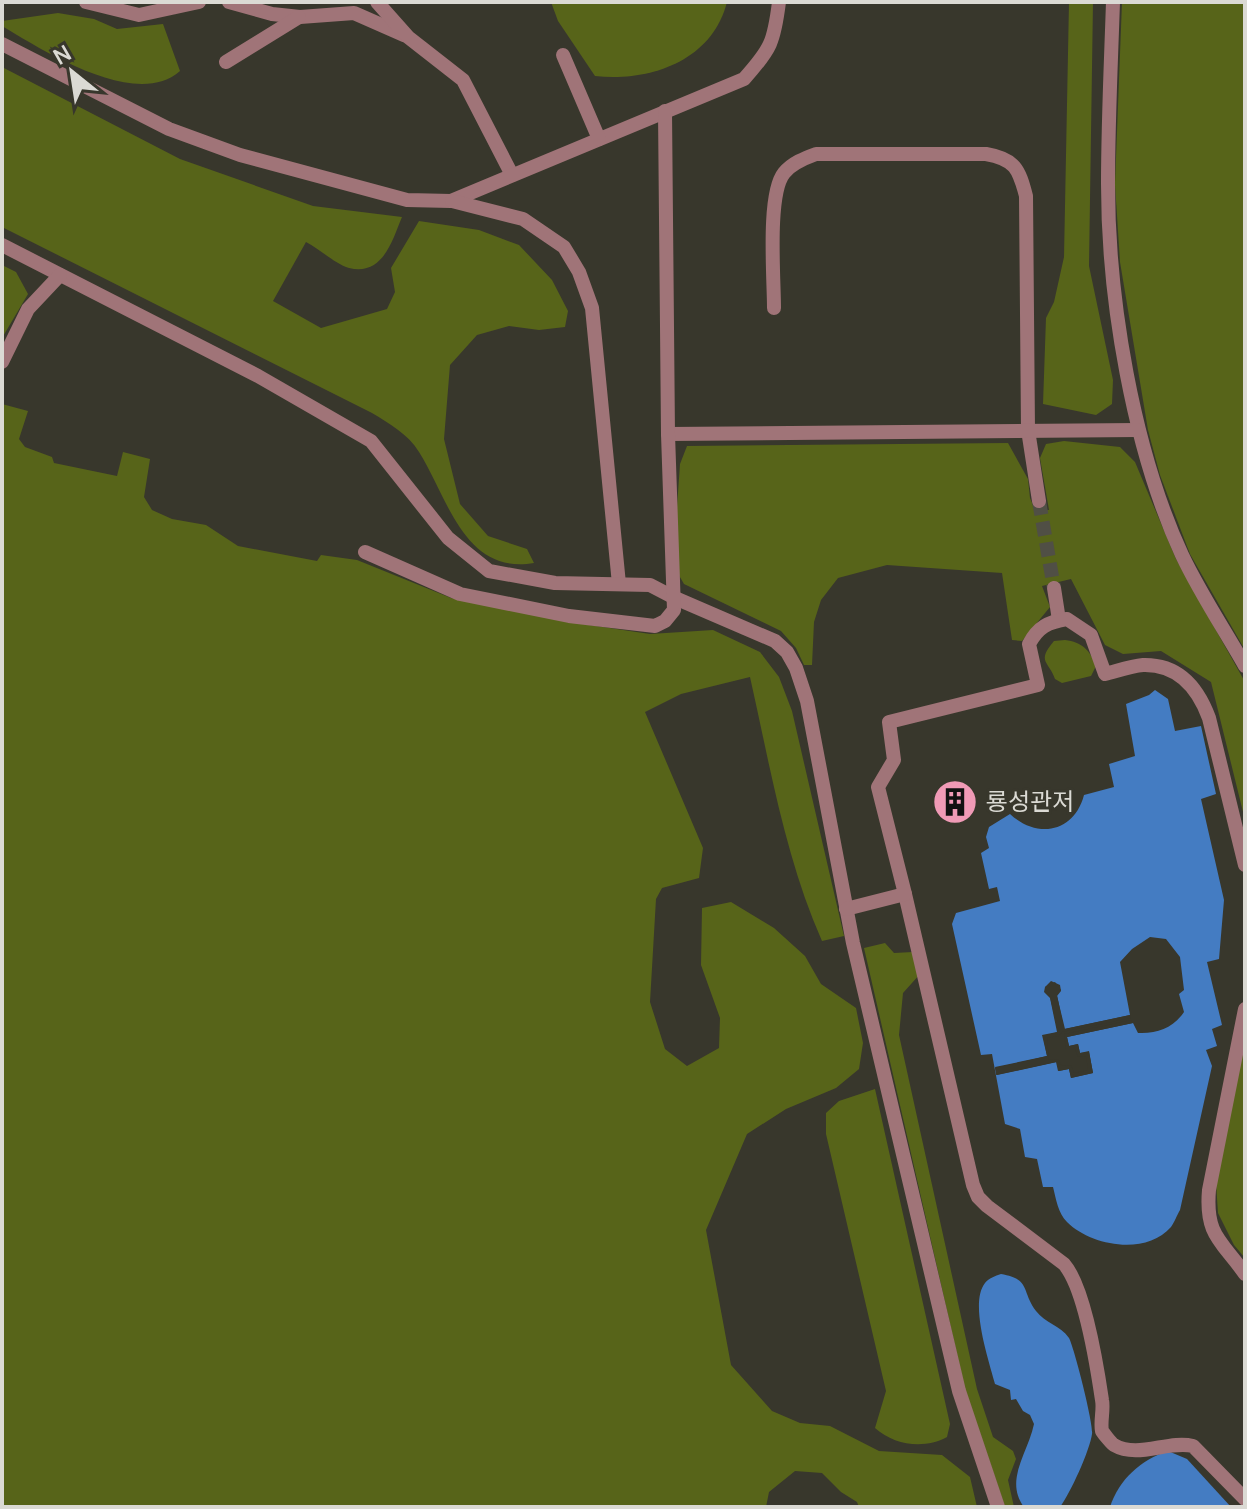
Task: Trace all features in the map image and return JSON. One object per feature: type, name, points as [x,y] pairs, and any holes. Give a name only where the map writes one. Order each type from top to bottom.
[{"type":"lane","points":[[86,2],[139,15],[199,2]]},
{"type":"lane","points":[[229,2],[272,14],[300,17],[354,13],[408,37]]},
{"type":"lane","points":[[377,2],[408,37],[463,80],[512,175]]},
{"type":"lane","points":[[451,201],[744,79],[762,59],[775,37],[779,2]]},
{"type":"lane","points":[[1113,2],[1108,186],[1112,269],[1138,430],[1152,478],[1182,555],[1245,666]]},
{"type":"lane","points":[[226,62],[300,17]]},
{"type":"lane","points":[[2,44],[169,129],[240,155],[407,200],[451,201],[523,219],[564,247],[579,272],[592,308],[619,584]]},
{"type":"lane","points":[[563,55],[599,139]]},
{"type":"lane","points":[[365,552],[460,594],[569,616],[655,626],[665,621],[674,610],[668,434],[665,111]]},
{"type":"lane","points":[[774,308],[774,195],[784,173],[802,159],[816,154],[986,154],[1006,157],[1020,174],[1026,196],[1028,430],[1039,501]]},
{"type":"lane","points":[[2,245],[258,376],[371,441],[448,538],[489,571],[555,583],[650,585],[775,641],[787,652],[807,701],[846,909],[959,1391],[998,1507]]},
{"type":"lane","points":[[2,362],[28,309],[60,275]]},
{"type":"lane","points":[[668,434],[1138,430]]},
{"type":"lane","points":[[1054,588],[1059,620]]},
{"type":"lane","points":[[1245,865],[1201,695],[1188,681],[1164,668],[1143,665],[1105,674],[1091,635],[1067,619],[1047,623],[1034,634],[1029,644],[1038,685],[889,722],[894,760],[878,787],[978,1197],[1073,1274],[1086,1318],[1103,1403],[1102,1431],[1113,1445],[1132,1450],[1182,1443],[1193,1446],[1245,1499]]},
{"type":"lane","points":[[846,909],[905,894]]},
{"type":"lane","points":[[1245,1009],[1207,1211],[1213,1233],[1245,1274]]},
{"type":"green space","points":[[551,2],[727,2],[708,39],[693,53],[657,71],[616,77],[595,76],[558,21]]},
{"type":"green space","points":[[1069,2],[1093,2],[1089,266],[1113,380],[1112,404],[1096,415],[1043,404],[1046,318],[1054,302],[1064,257]]},
{"type":"green space","points":[[1122,2],[1245,2],[1245,650],[1190,554],[1160,475],[1148,430],[1120,262],[1115,184]]},
{"type":"green space","points":[[58,13],[94,19],[117,29],[163,24],[180,71],[161,81],[140,84],[115,80],[65,62],[2,26],[2,21]]},
{"type":"green space","points":[[2,67],[180,159],[313,206],[402,217],[384,254],[370,267],[349,268],[306,242],[273,301],[321,328],[387,309],[395,292],[391,268],[419,221],[479,230],[519,245],[552,280],[568,311],[565,327],[539,330],[509,326],[477,335],[450,365],[444,439],[460,504],[488,536],[527,549],[534,563],[510,564],[491,557],[474,545],[461,529],[415,446],[385,421],[2,227]]},
{"type":"green space","points":[[2,265],[16,272],[28,294],[2,338]]},
{"type":"green space","points":[[2,404],[28,411],[19,439],[25,447],[52,457],[54,463],[117,476],[123,452],[150,459],[144,497],[152,510],[172,519],[206,525],[238,546],[317,561],[321,555],[357,560],[451,598],[569,622],[650,634],[713,630],[760,652],[779,677],[792,711],[844,936],[822,941],[809,909],[780,811],[750,677],[681,694],[645,712],[703,848],[699,878],[662,888],[656,899],[650,1002],[665,1049],[687,1066],[719,1048],[720,1018],[701,965],[702,908],[731,902],[774,928],[805,956],[821,984],[856,1008],[863,1043],[859,1069],[836,1088],[786,1109],[747,1134],[706,1230],[731,1365],[772,1411],[800,1423],[830,1426],[879,1451],[942,1455],[970,1477],[977,1507],[859,1507],[822,1473],[795,1471],[769,1492],[766,1507],[2,1507]]},
{"type":"green space","points":[[1064,441],[1120,447],[1135,462],[1176,559],[1245,682],[1245,820],[1211,682],[1161,651],[1123,654],[1105,645],[1071,579],[1042,586],[1050,607],[1022,641],[1012,640],[1002,573],[887,565],[838,578],[821,600],[814,622],[812,665],[804,665],[796,648],[781,631],[684,584],[673,565],[680,464],[687,446],[1008,443],[1028,479],[1035,510],[1049,510],[1040,458],[1046,444]]},
{"type":"green space","points":[[1065,640],[1081,645],[1091,655],[1096,666],[1091,676],[1062,683],[1055,679],[1046,661],[1046,653],[1054,641]]},
{"type":"green space","points":[[885,943],[894,953],[913,952],[920,974],[903,993],[899,1035],[977,1389],[993,1437],[1013,1451],[1016,1459],[1008,1480],[1014,1507],[1005,1507],[965,1389],[864,948]]},
{"type":"green space","points":[[1245,1035],[1245,1258],[1234,1245],[1218,1213],[1216,1183]]},
{"type":"green space","points":[[875,1089],[950,1424],[947,1437],[929,1443],[901,1442],[875,1428],[886,1391],[826,1134],[826,1113],[839,1101]]},
{"type":"water","points":[[1155,690],[1168,699],[1175,731],[1201,726],[1216,794],[1201,799],[1224,900],[1219,959],[1207,962],[1222,1025],[1212,1029],[1217,1046],[1206,1050],[1212,1066],[1180,1210],[1171,1227],[1160,1236],[1148,1242],[1119,1244],[1090,1237],[1067,1222],[1059,1210],[1053,1187],[1043,1187],[1037,1159],[1025,1157],[1020,1129],[1005,1124],[992,1054],[981,1055],[952,924],[956,913],[1000,901],[997,887],[989,889],[981,853],[989,848],[986,837],[989,827],[1010,814],[1032,827],[1053,828],[1072,818],[1084,795],[1114,787],[1109,764],[1135,756],[1126,704]],"holes":[[[1150,937],[1166,939],[1180,957],[1184,990],[1179,994],[1184,1012],[1175,1022],[1152,1032],[1138,1033],[1133,1023],[1067,1037],[1069,1046],[1078,1044],[1080,1053],[1089,1052],[1093,1073],[1071,1078],[1069,1069],[1059,1071],[1057,1062],[997,1075],[995,1067],[1047,1056],[1043,1036],[1058,1032],[1045,987],[1055,982],[1061,990],[1057,995],[1064,1029],[1130,1015],[1120,962]]]},
{"type":"water","points":[[1001,1274],[1017,1279],[1036,1311],[1069,1338],[1083,1386],[1092,1434],[1079,1472],[1060,1507],[1024,1507],[1018,1497],[1019,1466],[1034,1424],[1016,1399],[1011,1400],[1010,1390],[995,1384],[980,1318],[979,1304],[985,1283]]},
{"type":"water","points":[[1168,1451],[1187,1459],[1231,1507],[1110,1507],[1119,1488],[1132,1472]]},
{"type":"pier","points":[[1051,981],[1060,985],[1061,991],[1057,996],[1065,1029],[1130,1015],[1131,1018],[1047,1038],[1049,1060],[1058,1059],[1062,1066],[1071,1065],[1074,1073],[1088,1070],[1086,1056],[1078,1057],[1075,1049],[1066,1049],[1064,1034],[1131,1020],[1133,1023],[1067,1037],[1069,1046],[1078,1044],[1080,1053],[1089,1051],[1093,1073],[1071,1078],[1069,1069],[1058,1071],[1056,1062],[996,1075],[995,1068],[1047,1056],[1042,1035],[1057,1032],[1050,998],[1044,992]]},
{"type":"tunnel","points":[[1039,501],[1054,588]]},
{"type":"place","name":"룡성관저","points":[[955,802]]}]
